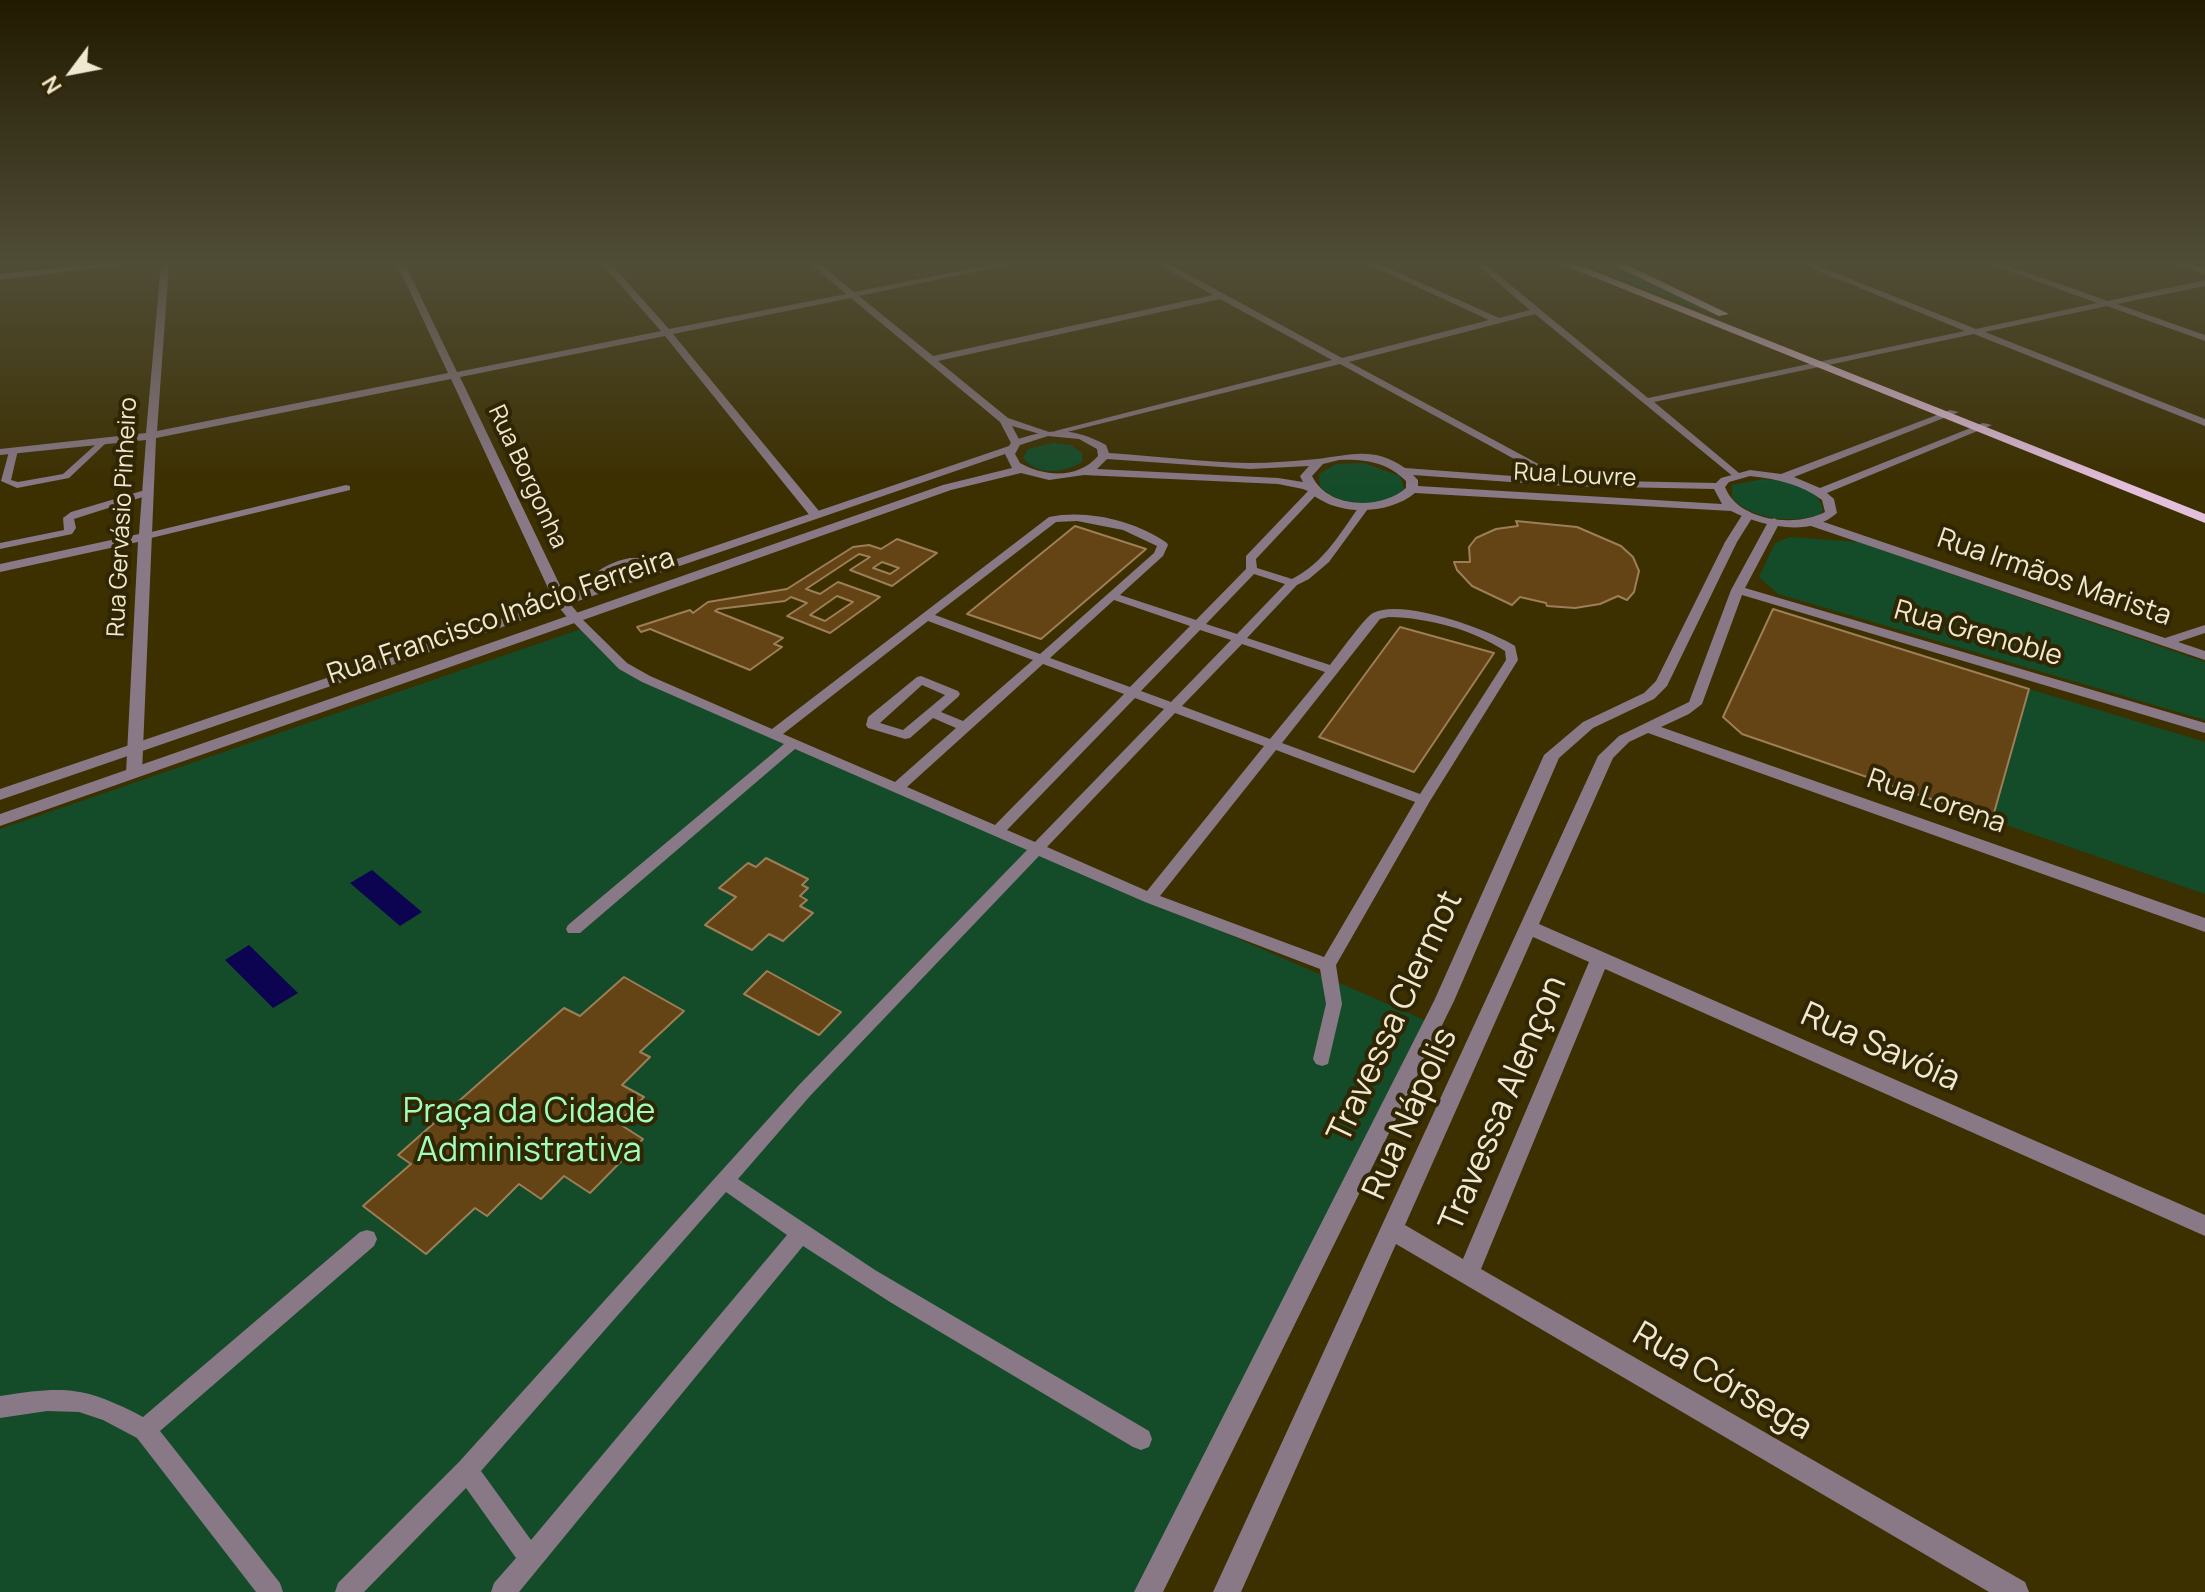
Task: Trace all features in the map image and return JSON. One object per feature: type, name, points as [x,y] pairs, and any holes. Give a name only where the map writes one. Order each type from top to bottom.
[{"type":"main road","points":[[1749,338],[1982,427],[2205,519]]},
{"type":"main road","points":[[1778,338],[1949,414]]},
{"type":"main road","points":[[1982,427],[2205,509]]},
{"type":"street","name":"Rua Gervásio Pinheiro","points":[[134,773],[147,536],[146,436],[157,338]]},
{"type":"street","name":"Rua Borgonha","points":[[436,338],[561,601],[575,618]]},
{"type":"street","points":[[6,451],[146,436],[629,338]]},
{"type":"street","points":[[672,338],[815,514]]},
{"type":"street","points":[[904,338],[1004,420],[1053,433],[1089,438],[1102,447],[1104,456]]},
{"type":"street","points":[[930,360],[1029,338]]},
{"type":"street","points":[[1303,338],[1566,483]]},
{"type":"street","points":[[1053,433],[1426,338]]},
{"type":"street","points":[[1569,338],[1735,475]]},
{"type":"street","points":[[1646,401],[1944,338]]},
{"type":"street","points":[[1990,338],[2205,423]]},
{"type":"street","points":[[1783,477],[1949,414]]},
{"type":"street","points":[[1004,420],[1013,446],[1011,460],[1022,469],[1044,476],[1082,472],[1278,481],[1312,489],[1336,502],[1365,506],[1397,502],[1412,489],[1412,480],[1404,471]]},
{"type":"street","points":[[1819,492],[1982,427]]},
{"type":"street","name":"Rua Francisco Inácio Ferreira","points":[[0,795],[1053,433]]},
{"type":"street","points":[[1104,456],[1250,466],[1319,462]]},
{"type":"street","points":[[1082,472],[1093,468],[1104,456]]},
{"type":"street","name":"Rua Louvre","points":[[1319,462],[1363,457],[1386,462],[1404,471],[1566,483],[1719,486]]},
{"type":"street","points":[[1312,489],[1306,476],[1319,462]]},
{"type":"street","name":"Rua Francisco Inácio Ferreira","points":[[0,820],[947,487],[1022,469]]},
{"type":"street","points":[[1741,511],[1719,493],[1719,486],[1735,475],[1783,477],[1819,492],[1832,506],[1831,513],[1815,523]]},
{"type":"street","name":"Rua Louvre","points":[[1412,489],[1741,511],[1774,522]]},
{"type":"street","name":"Travessa Clermot","points":[[1148,1592],[1444,1001],[1552,755],[1588,725],[1649,696],[1662,683],[1731,542],[1741,511]]},
{"type":"street","name":"Rua Irmãos Marista","points":[[1831,513],[1887,546]]},
{"type":"street","points":[[1737,590],[1774,522]]},
{"type":"street","name":"Rua Irmãos Marista","points":[[1774,522],[1815,523],[2205,656]]},
{"type":"street","points":[[0,568],[147,536]]},
{"type":"street","name":"Rua Nápolis","points":[[1227,1592],[1394,1231],[1606,756],[1613,745],[1651,729],[1695,704],[1737,590]]},
{"type":"street","name":"Rua Grenoble","points":[[1737,590],[2205,728]]},
{"type":"street","points":[[2166,642],[2205,629]]},
{"type":"street","name":"Rua Lorena","points":[[1651,729],[2205,925]]},
{"type":"street","name":"Rua Savóia","points":[[1530,928],[2205,1226]]},
{"type":"street","name":"Travessa Alençon","points":[[1468,1274],[1600,959]]},
{"type":"street","name":"Rua Córsega","points":[[1394,1231],[2015,1592]]},
{"type":"lane","points":[[6,451],[6,481],[17,485],[66,476],[103,441]]},
{"type":"lane","points":[[147,536],[346,488]]},
{"type":"lane","points":[[1252,570],[1250,558],[1312,489]]},
{"type":"lane","points":[[0,546],[68,532],[71,528],[68,518],[75,514],[145,493]]},
{"type":"lane","points":[[347,1592],[467,1470],[804,1091],[1293,583],[1310,575],[1328,557],[1365,506]]},
{"type":"lane","points":[[773,735],[1048,522],[1065,516],[1078,516],[1148,535],[1163,545],[1159,554],[897,788]]},
{"type":"lane","points":[[1252,570],[1293,583]]},
{"type":"lane","points":[[997,831],[1252,570]]},
{"type":"lane","points":[[1112,596],[1332,670]]},
{"type":"lane","points":[[1150,898],[1371,620],[1394,612],[1489,636],[1511,649],[1512,660],[1423,800],[1328,965],[1334,1004],[1322,1059]]},
{"type":"lane","points":[[926,616],[1423,800]]},
{"type":"lane","points":[[575,618],[633,673],[1150,898],[1328,965]]},
{"type":"lane","points":[[921,680],[953,693],[932,713],[901,736],[871,723],[921,680]]},
{"type":"lane","points":[[932,713],[965,727]]},
{"type":"lane","points":[[574,929],[794,743]]},
{"type":"lane","points":[[725,1181],[800,1234],[955,1329],[1064,1389],[1141,1439]]},
{"type":"lane","points":[[503,1592],[800,1234]]},
{"type":"lane","points":[[145,1430],[367,1239]]},
{"type":"lane","points":[[0,1407],[47,1400],[79,1401],[118,1414],[145,1430],[271,1592]]},
{"type":"lane","points":[[467,1470],[530,1558]]},
{"type":"green space","points":[[1053,443],[1071,445],[1082,453],[1082,462],[1067,469],[1051,471],[1035,468],[1023,458],[1028,449]]},
{"type":"green space","points":[[1364,463],[1400,476],[1405,490],[1385,500],[1362,504],[1340,499],[1320,487],[1319,474],[1336,464]]},
{"type":"green space","points":[[1764,479],[1790,483],[1808,490],[1815,495],[1823,510],[1819,516],[1808,518],[1773,518],[1751,511],[1732,498],[1732,485]]},
{"type":"green space","points":[[1790,537],[1859,542],[2205,662],[2205,720],[1778,594],[1759,577],[1775,543]]},
{"type":"green space","name":"Praça da Cidade Administrativa","points":[[581,629],[605,654],[695,701],[1431,1023],[1147,1592],[0,1592],[0,829]]},
{"type":"green space","points":[[2029,689],[2205,742],[2205,894],[1992,820]]},
{"type":"shaded area","points":[[372,870],[422,912],[400,926],[350,883]]},
{"type":"shaded area","points":[[249,945],[298,993],[273,1008],[225,960]]},
{"type":"building","points":[[1516,521],[1577,527],[1621,546],[1633,557],[1639,571],[1634,592],[1627,600],[1618,596],[1600,604],[1575,608],[1547,606],[1546,603],[1520,597],[1512,605],[1472,586],[1454,562],[1470,562],[1469,547],[1476,538],[1496,529],[1518,526]]},
{"type":"building","points":[[1075,526],[1146,549],[1041,639],[967,614]]},
{"type":"building","points":[[897,539],[937,553],[892,586],[850,570],[870,557],[859,554],[806,589],[820,594],[838,582],[880,597],[830,633],[787,616],[807,603],[791,597],[785,601],[715,611],[783,638],[774,644],[782,647],[750,670],[650,629],[641,632],[637,627],[690,610],[693,613],[708,602],[787,589],[853,547],[869,545],[881,549]],"holes":[[[882,562],[899,568],[890,574],[873,568]],[[837,596],[853,602],[825,621],[810,615]]]},
{"type":"building","points":[[1773,609],[2029,689],[1992,820],[1742,734],[1723,717]]},
{"type":"building","points":[[1400,627],[1494,653],[1414,772],[1319,737]]},
{"type":"building","points":[[766,858],[808,879],[802,885],[808,888],[800,896],[807,900],[800,906],[813,913],[783,941],[769,934],[752,950],[705,925],[736,897],[719,888],[748,863],[756,867]]},
{"type":"building","points":[[767,971],[841,1012],[819,1035],[744,994]]},
{"type":"building","points":[[624,977],[684,1011],[640,1052],[650,1057],[622,1085],[644,1097],[618,1123],[643,1139],[590,1193],[564,1176],[541,1199],[519,1184],[487,1216],[475,1208],[426,1254],[363,1206],[411,1164],[398,1155],[564,1008],[580,1016]]}]
